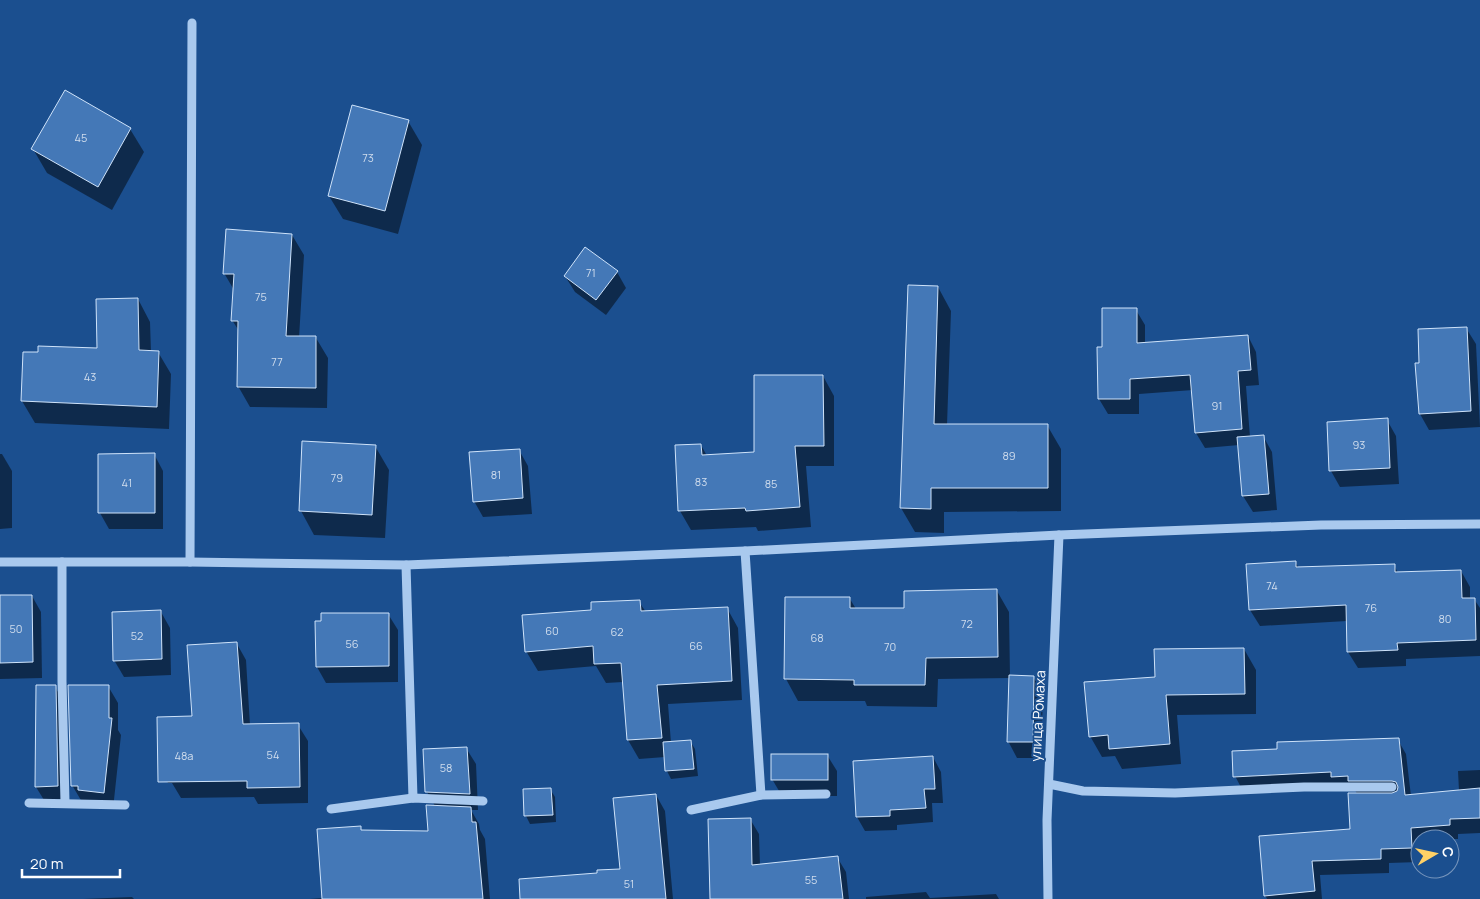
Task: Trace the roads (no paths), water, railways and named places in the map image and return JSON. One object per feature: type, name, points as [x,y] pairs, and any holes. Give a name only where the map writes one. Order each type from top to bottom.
[{"type":"street","points":[[190,562],[192,23]]},
{"type":"street","points":[[0,562],[190,562],[406,566],[1321,524],[1480,524]]},
{"type":"street","name":"улица Ромаха","points":[[1048,899],[1047,820],[1059,535]]},
{"type":"street","points":[[745,551],[761,795]]},
{"type":"street","points":[[62,562],[65,802]]},
{"type":"street","points":[[406,566],[413,798]]},
{"type":"street","points":[[1049,784],[1083,790],[1175,793],[1304,787],[1392,787]]},
{"type":"street","points":[[691,810],[761,795],[826,794]]},
{"type":"street","points":[[331,809],[413,798],[483,801]]},
{"type":"street","points":[[29,803],[65,802],[125,805]]}]
